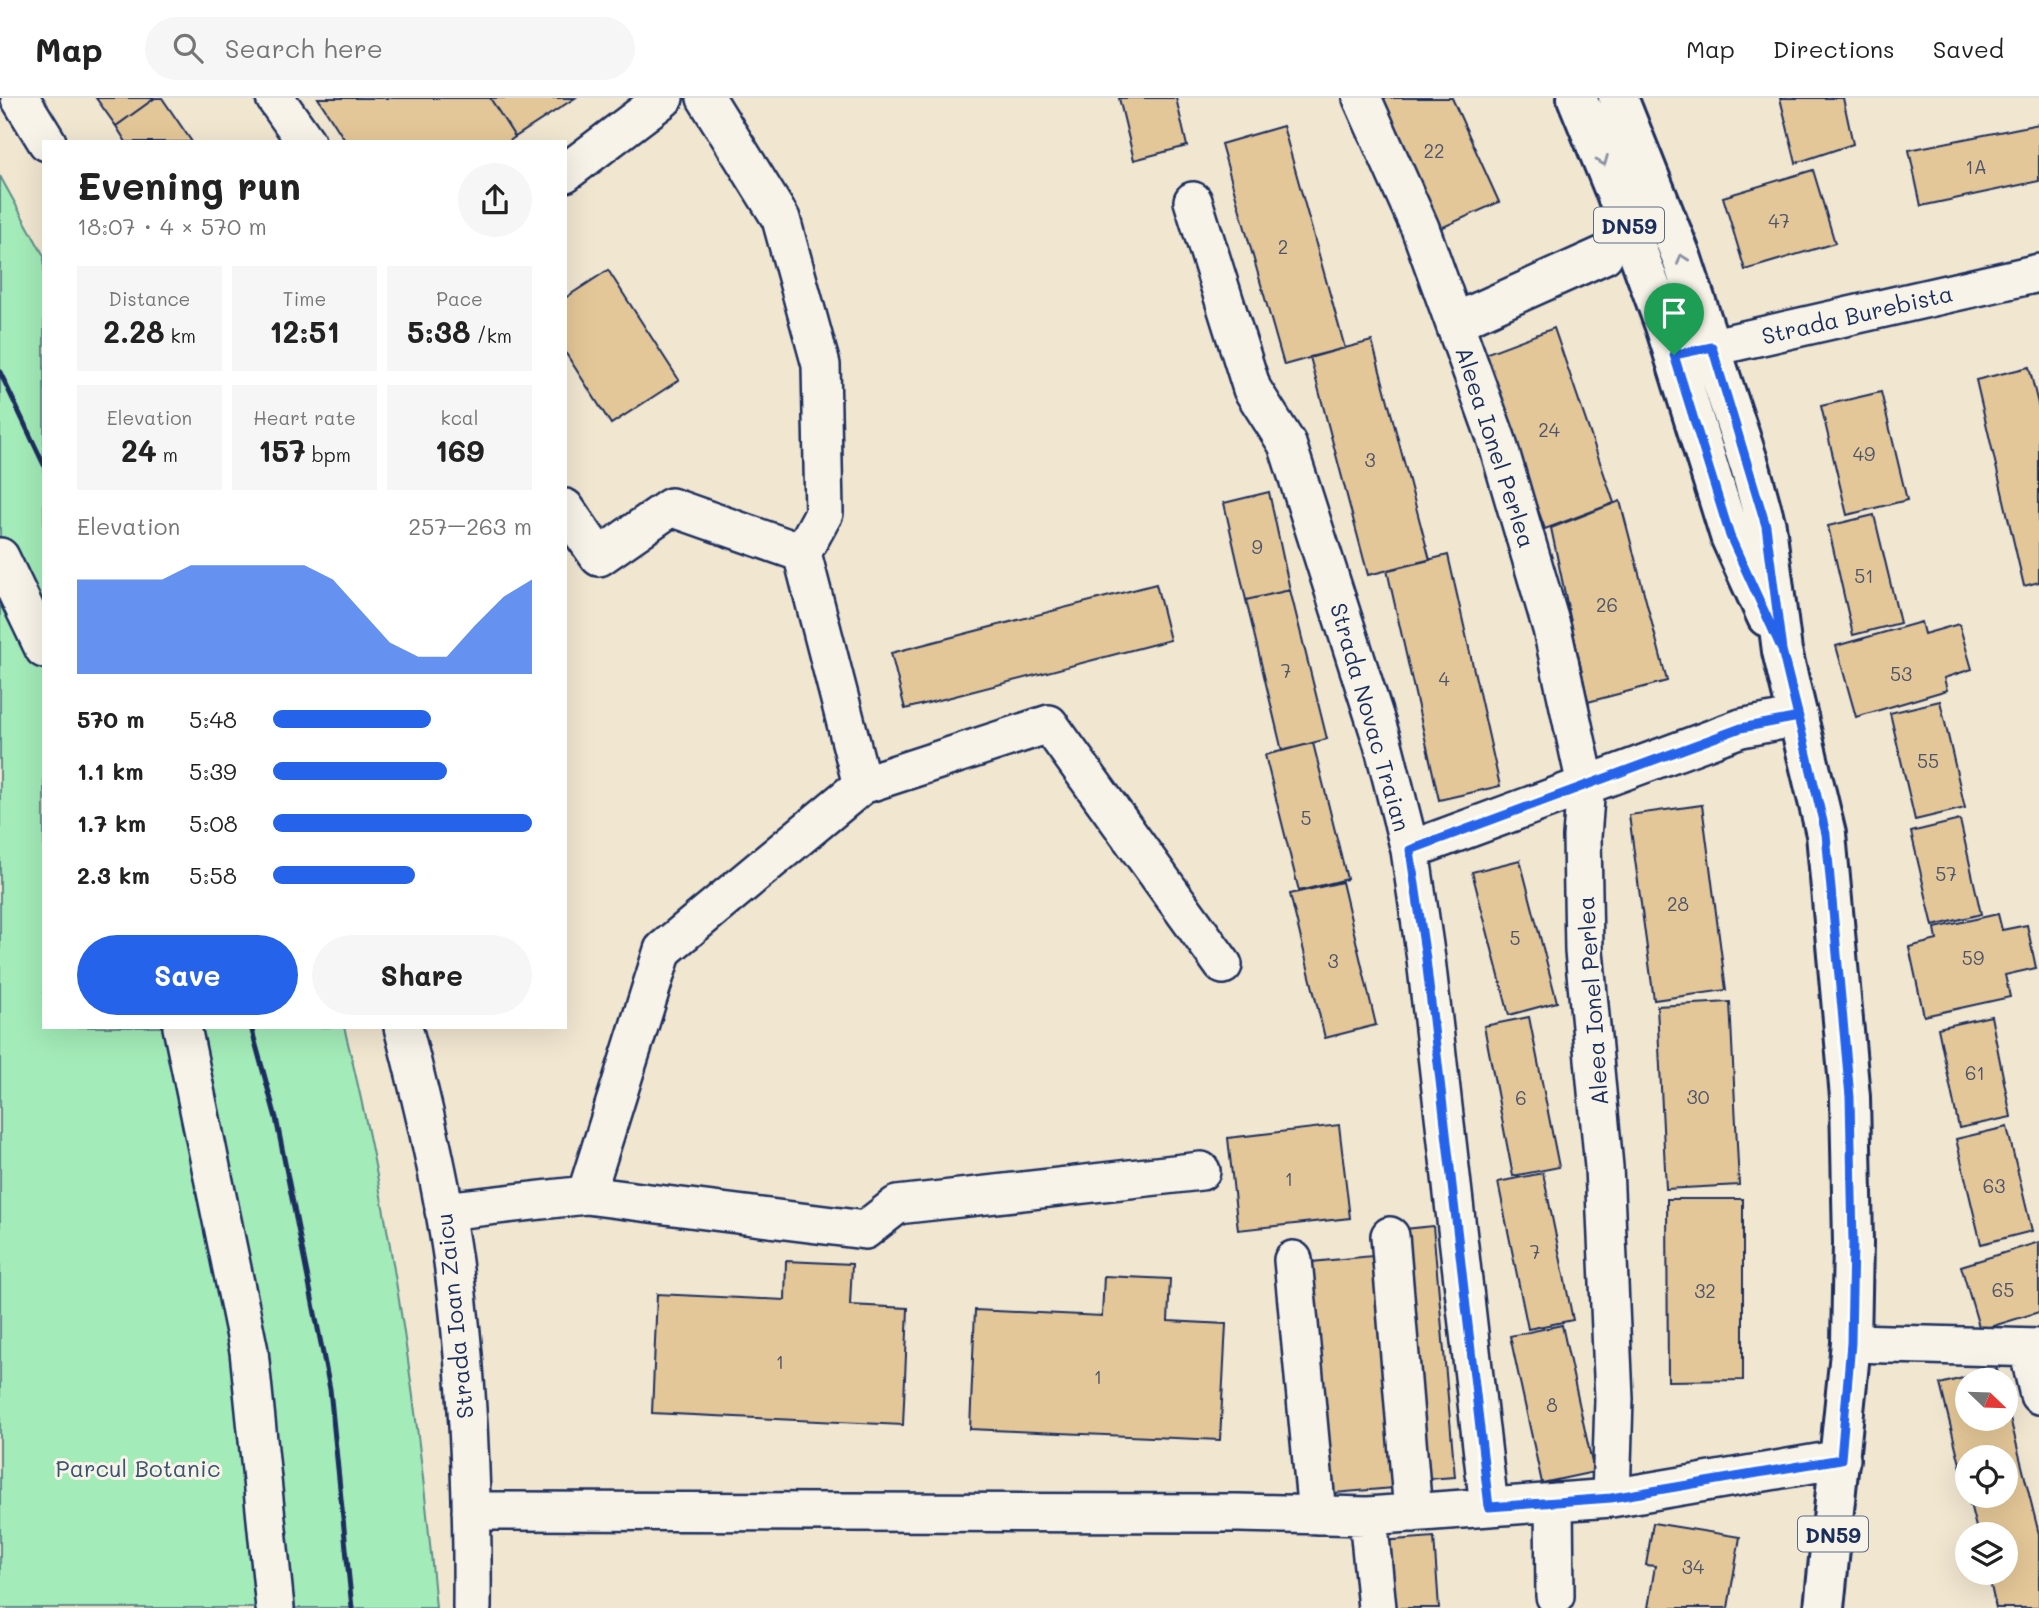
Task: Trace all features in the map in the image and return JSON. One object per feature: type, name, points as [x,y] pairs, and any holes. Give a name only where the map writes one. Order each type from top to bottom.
[{"type":"main road","name":"DN59","points":[[1577,98],[1623,211],[1674,355],[1730,536],[1782,650]]},
{"type":"main road","name":"DN59","points":[[1618,98],[1659,197],[1712,347],[1766,526],[1782,650],[1826,834],[1850,1097],[1853,1243],[1851,1343],[1824,1608]]},
{"type":"street","points":[[20,98],[46,140]]},
{"type":"street","points":[[275,98],[305,140]]},
{"type":"street","points":[[567,171],[664,98]]},
{"type":"street","points":[[706,98],[781,219],[821,365],[824,513],[802,554],[862,785]]},
{"type":"street","name":"Aleea Ionel Perlea","points":[[1362,98],[1420,228],[1496,438],[1563,673],[1586,785],[1582,837],[1584,951],[1604,1167],[1614,1399],[1611,1498]]},
{"type":"street","name":"Strada Novac Traian","points":[[1193,201],[1252,389],[1287,444],[1383,744],[1410,850],[1423,932],[1489,1507]]},
{"type":"street","points":[[1455,322],[1604,255]]},
{"type":"street","name":"Strada Burebista","points":[[1674,355],[2039,273]]},
{"type":"street","points":[[567,511],[599,557],[671,507],[802,554]]},
{"type":"street","points":[[0,557],[42,645]]},
{"type":"street","points":[[1410,850],[1741,728],[1799,717]]},
{"type":"street","points":[[586,1195],[663,950],[862,785],[1049,724],[1223,965]]},
{"type":"street","points":[[182,1029],[249,1351],[275,1608]]},
{"type":"street","name":"Strada Ioan Zaicu","points":[[403,1029],[453,1262],[465,1389],[472,1608]]},
{"type":"street","points":[[444,1211],[586,1195],[865,1230],[897,1205],[1201,1171]]},
{"type":"street","points":[[1390,1236],[1413,1513]]},
{"type":"street","points":[[1293,1260],[1317,1515]]},
{"type":"street","points":[[1851,1343],[2034,1349],[2039,1395]]},
{"type":"street","points":[[471,1511],[1368,1516],[1611,1498],[1841,1459]]},
{"type":"street","points":[[1554,1502],[1555,1596]]},
{"type":"street","points":[[1368,1516],[1377,1608]]},
{"type":"green space","name":"Parcul Botanic","points":[[0,176],[42,252],[42,1029],[344,1029],[376,1171],[402,1316],[421,1461],[436,1608],[0,1608]]},
{"type":"building","points":[[96,98],[155,98],[116,126]]},
{"type":"building","points":[[155,98],[162,98],[191,140],[125,140],[116,126]]},
{"type":"building","points":[[318,98],[490,98],[515,137],[511,140],[345,140]]},
{"type":"building","points":[[490,98],[575,98],[515,137]]},
{"type":"building","points":[[1119,98],[1176,98],[1187,146],[1134,160]]},
{"type":"building","points":[[1369,98],[1452,98],[1499,202],[1430,233]]},
{"type":"building","points":[[1780,98],[1843,98],[1853,144],[1796,163]]},
{"type":"building","points":[[2039,124],[2039,181],[1921,206],[1909,150]]},
{"type":"building","points":[[1283,126],[1345,348],[1284,365],[1221,144]]},
{"type":"building","points":[[1813,170],[1835,243],[1745,270],[1723,197]]},
{"type":"building","points":[[608,270],[679,380],[611,424],[567,355],[567,297]]},
{"type":"building","points":[[1554,328],[1614,503],[1545,529],[1482,355]]},
{"type":"building","points":[[1372,341],[1430,560],[1368,575],[1310,357]]},
{"type":"building","points":[[2029,367],[2039,408],[2039,582],[2024,586],[1976,380]]},
{"type":"building","points":[[1881,392],[1907,500],[1847,515],[1821,406]]},
{"type":"building","points":[[1269,492],[1290,590],[1246,600],[1224,503]]},
{"type":"building","points":[[1620,501],[1667,681],[1588,702],[1551,528]]},
{"type":"building","points":[[1874,515],[1900,623],[1853,635],[1828,526]]},
{"type":"building","points":[[1448,555],[1500,786],[1439,800],[1387,570]]},
{"type":"building","points":[[1156,584],[1170,640],[905,709],[891,653]]},
{"type":"building","points":[[1290,590],[1327,739],[1282,751],[1246,600]]},
{"type":"building","points":[[1921,622],[1924,634],[1959,624],[1972,669],[1944,678],[1947,690],[1856,717],[1836,646]]},
{"type":"building","points":[[1940,701],[1965,808],[1915,820],[1890,713]]},
{"type":"building","points":[[1313,743],[1347,879],[1299,891],[1265,755]]},
{"type":"building","points":[[1702,805],[1726,990],[1654,1000],[1629,815]]},
{"type":"building","points":[[1960,820],[1981,914],[1933,926],[1911,832]]},
{"type":"building","points":[[1520,860],[1557,1002],[1509,1015],[1472,872]]},
{"type":"building","points":[[1342,882],[1376,1025],[1325,1038],[1290,894]]},
{"type":"building","points":[[1998,914],[2002,930],[2027,925],[2036,968],[2005,975],[2010,997],[1924,1016],[1909,947],[1937,940],[1935,928]]},
{"type":"building","points":[[1730,1002],[1739,1185],[1666,1189],[1657,1006]]},
{"type":"building","points":[[1991,1016],[2011,1117],[1959,1128],[1938,1028]]},
{"type":"building","points":[[1529,1017],[1559,1167],[1513,1176],[1484,1026]]},
{"type":"building","points":[[1339,1125],[1350,1218],[1238,1230],[1228,1138]]},
{"type":"building","points":[[2007,1127],[2032,1231],[1981,1244],[1956,1139]]},
{"type":"building","points":[[1543,1173],[1573,1320],[1528,1329],[1498,1182]]},
{"type":"building","points":[[1667,1199],[1743,1199],[1743,1380],[1668,1381]]},
{"type":"building","points":[[1433,1226],[1455,1477],[1427,1479],[1405,1229]]},
{"type":"building","points":[[2039,1242],[2039,1312],[1980,1330],[1961,1266]]},
{"type":"building","points":[[1372,1256],[1393,1488],[1334,1493],[1312,1262]]},
{"type":"building","points":[[786,1261],[852,1264],[850,1305],[908,1308],[903,1425],[652,1413],[657,1294],[785,1300]]},
{"type":"building","points":[[1104,1276],[1170,1279],[1168,1321],[1226,1324],[1220,1440],[970,1429],[975,1310],[1102,1316]]},
{"type":"building","points":[[1562,1325],[1594,1472],[1542,1483],[1510,1336]]},
{"type":"building","points":[[1955,1380],[1955,1432],[2014,1432],[2017,1445],[1955,1445],[1940,1384]]},
{"type":"building","points":[[2018,1450],[2039,1534],[2039,1608],[1996,1608],[1991,1585],[2018,1585],[2018,1522],[1975,1522],[1971,1508],[2018,1508]]},
{"type":"building","points":[[1653,1523],[1740,1537],[1728,1608],[1648,1608],[1655,1566],[1646,1565]]},
{"type":"building","points":[[1434,1537],[1439,1608],[1386,1608],[1381,1541]]},
{"type":"railway","points":[[0,372],[42,461]]},
{"type":"railway","points":[[252,1029],[276,1118],[330,1389],[352,1608]]},
{"type":"route","points":[[1674,355],[1712,347],[1766,526],[1782,650],[1794,693],[1826,834],[1850,1097],[1853,1243],[1851,1343],[1841,1459],[1611,1498],[1489,1507],[1420,905],[1410,850],[1741,728],[1799,717],[1782,650],[1730,536],[1674,355]]}]
